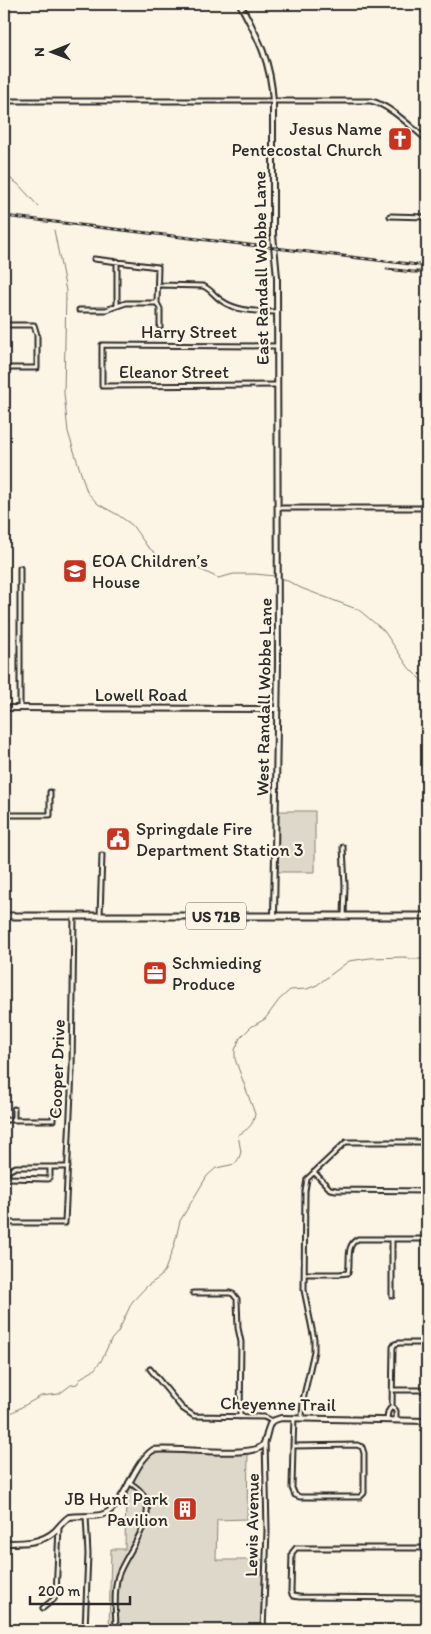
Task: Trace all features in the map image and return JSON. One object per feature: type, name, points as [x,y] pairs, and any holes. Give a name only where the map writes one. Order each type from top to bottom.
[{"type":"main road","name":"US 71B","points":[[4,916],[427,916]]},
{"type":"street","name":"East Randall Wobbe Lane","points":[[240,4],[266,55],[272,85],[273,235],[277,277],[278,508]]},
{"type":"street","points":[[4,101],[375,102],[390,111],[427,140]]},
{"type":"street","points":[[390,216],[427,217]]},
{"type":"street","points":[[94,258],[157,266],[157,303],[160,309],[160,327]]},
{"type":"street","points":[[117,261],[117,306]]},
{"type":"street","points":[[158,285],[203,286],[229,306],[246,311],[277,312]]},
{"type":"street","points":[[79,310],[101,310],[126,303],[157,303]]},
{"type":"street","points":[[4,325],[34,325],[37,335],[37,368],[4,368]]},
{"type":"street","name":"Harry Street","points":[[102,386],[102,345],[277,346]]},
{"type":"street","name":"Eleanor Street","points":[[102,386],[277,385]]},
{"type":"street","points":[[278,508],[427,508]]},
{"type":"street","name":"West Randall Wobbe Lane","points":[[274,916],[278,709],[278,508]]},
{"type":"street","points":[[20,568],[20,708]]},
{"type":"street","name":"Lowell Road","points":[[4,708],[278,709]]},
{"type":"street","points":[[4,815],[50,815],[50,792]]},
{"type":"street","points":[[343,847],[345,880],[344,917]]},
{"type":"street","points":[[100,916],[102,855]]},
{"type":"street","name":"Cooper Drive","points":[[4,1223],[65,1222],[72,1070],[74,916]]},
{"type":"street","points":[[14,1109],[14,1120]]},
{"type":"street","points":[[4,1120],[53,1120],[54,1109]]},
{"type":"street","points":[[302,1418],[303,1400],[314,1356],[305,1294],[306,1183],[314,1172],[346,1142],[427,1142]]},
{"type":"street","points":[[50,1167],[50,1178],[48,1179],[9,1178],[5,1172],[16,1167],[50,1167],[68,1167]]},
{"type":"street","points":[[314,1172],[330,1189],[427,1191]]},
{"type":"street","points":[[305,1274],[342,1274],[349,1271],[350,1246],[354,1240],[361,1238],[427,1239]]},
{"type":"street","points":[[392,1239],[392,1296]]},
{"type":"street","points":[[193,1293],[230,1293],[237,1299],[238,1328],[241,1342],[240,1417]]},
{"type":"street","points":[[387,1420],[388,1412],[392,1406],[394,1346],[399,1343],[427,1343]]},
{"type":"street","name":"Cheyenne Trail","points":[[150,1369],[188,1413],[200,1417],[264,1417],[272,1421],[281,1418],[427,1420]]},
{"type":"street","points":[[392,1390],[427,1390]]},
{"type":"street","points":[[392,1406],[396,1411],[396,1420]]},
{"type":"street","points":[[293,1446],[357,1445],[362,1447],[364,1454],[364,1488],[362,1495],[356,1498],[300,1497],[294,1495],[292,1488],[293,1446],[294,1418]]},
{"type":"street","name":"Lewis Avenue","points":[[263,1630],[267,1531],[266,1439],[268,1428],[272,1421]]},
{"type":"street","points":[[4,1543],[38,1540],[54,1532],[69,1516],[102,1515],[109,1512],[117,1503],[142,1460],[153,1450],[202,1452],[250,1450],[260,1448],[266,1439]]},
{"type":"street","points":[[116,1630],[118,1578],[143,1527],[148,1511],[142,1492],[129,1482]]},
{"type":"street","points":[[85,1630],[88,1554],[86,1516]]},
{"type":"street","points":[[43,1608],[56,1595],[59,1526]]},
{"type":"street","points":[[427,1548],[296,1548],[292,1553],[291,1581],[292,1594],[297,1597],[427,1598]]},
{"type":"shaded area","points":[[278,811],[315,811],[315,872],[278,872]]},
{"type":"shaded area","points":[[153,1450],[248,1451],[247,1519],[217,1520],[216,1560],[264,1560],[262,1625],[427,1624],[427,1630],[109,1630],[111,1549],[125,1549],[126,1488],[142,1460]]},
{"type":"waterway","points":[[4,174],[18,184],[39,207]]},
{"type":"waterway","points":[[54,230],[66,291],[64,393],[68,432],[87,492],[98,504],[132,525],[147,546],[163,560],[191,565],[218,578],[234,574],[275,576]]},
{"type":"waterway","points":[[282,578],[301,588],[359,610],[384,631],[409,668],[427,686]]},
{"type":"waterway","points":[[4,1417],[41,1396],[59,1394],[71,1385],[77,1384],[82,1377],[93,1371],[101,1361],[111,1340],[118,1332],[132,1302],[147,1286],[160,1277],[165,1270],[174,1246],[180,1221],[207,1176],[216,1168],[235,1164],[239,1158],[241,1152],[238,1135],[250,1127],[255,1114],[235,1059],[235,1050],[240,1038],[251,1027],[265,1019],[279,1000],[290,990],[307,989],[317,985],[349,961],[405,957],[427,959]]},
{"type":"railway","points":[[4,216],[427,266]]},
{"type":"railway","points":[[387,269],[427,272]]},
{"type":"place","name":"Jesus Name Pentecostal Church","points":[[400,139]]},
{"type":"place","name":"EOA Children’s House","points":[[75,571]]},
{"type":"place","name":"Springdale Fire Department Station 3","points":[[118,839]]},
{"type":"place","name":"Schmieding Produce","points":[[155,973]]},
{"type":"place","name":"JB Hunt Park Pavilion","points":[[185,1509]]}]
